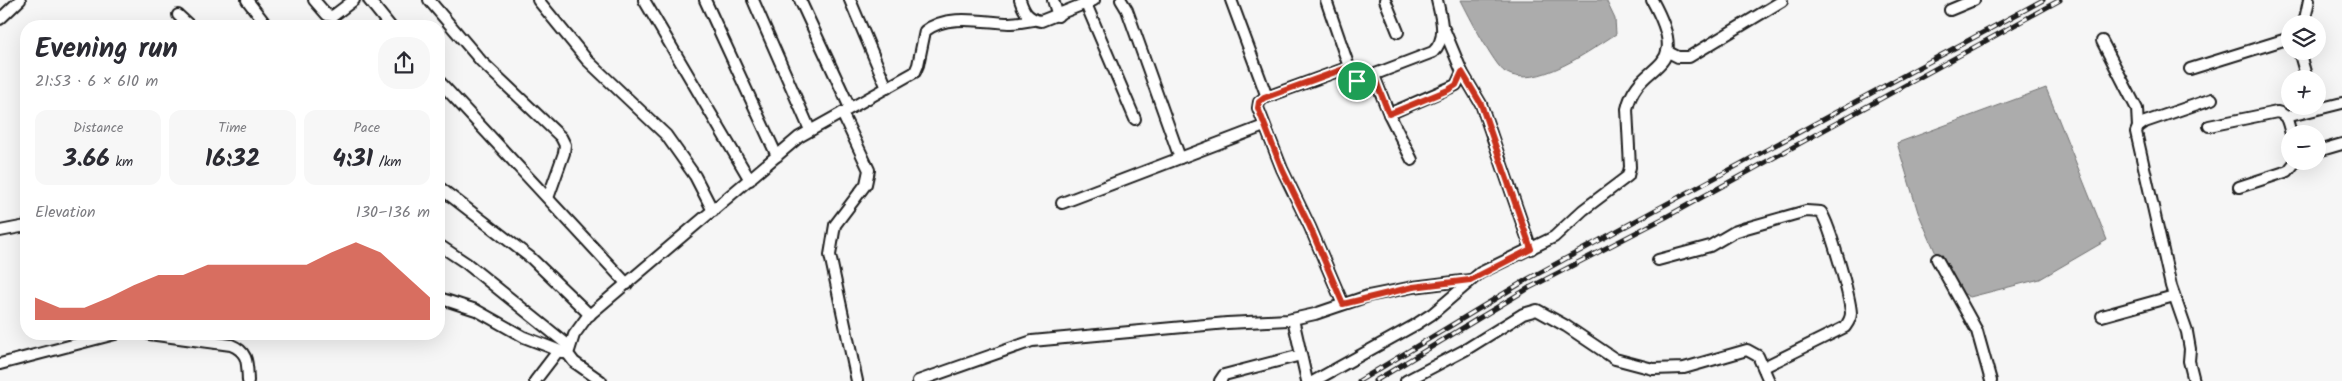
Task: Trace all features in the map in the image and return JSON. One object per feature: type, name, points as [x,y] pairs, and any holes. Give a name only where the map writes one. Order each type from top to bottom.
[{"type":"street","points":[[0,19],[20,0]]},
{"type":"street","points":[[247,0],[262,20]]},
{"type":"street","points":[[314,0],[327,15],[333,16],[354,0]]},
{"type":"street","points":[[369,0],[385,20]]},
{"type":"street","points":[[429,0],[481,62],[561,137],[565,145],[564,152],[548,198]]},
{"type":"street","points":[[538,0],[587,60],[666,135],[695,176],[713,211]]},
{"type":"street","points":[[644,0],[750,180]]},
{"type":"street","points":[[705,0],[777,156]]},
{"type":"street","points":[[753,0],[810,130]]},
{"type":"street","points":[[800,0],[869,170],[866,184],[835,225],[830,255],[857,381]]},
{"type":"street","points":[[850,0],[887,88]]},
{"type":"street","points":[[1020,0],[1027,15],[1033,20]]},
{"type":"street","points":[[1053,0],[1058,16]]},
{"type":"street","points":[[1121,0],[1127,10],[1180,158]]},
{"type":"street","points":[[1231,0],[1267,97]]},
{"type":"street","points":[[1326,0],[1349,67],[1357,81],[1433,52],[1442,40],[1437,0]]},
{"type":"street","points":[[1385,0],[1398,32]]},
{"type":"street","points":[[1314,381],[1415,325],[1444,304],[1470,280],[1554,237],[1584,210],[1628,176],[1630,167],[1627,109],[1629,99],[1634,91],[1664,62],[1668,52],[1665,25],[1652,0]]},
{"type":"street","points":[[1950,10],[1974,0]]},
{"type":"street","points":[[2306,15],[2309,0]]},
{"type":"street","points":[[1668,52],[1678,57],[1689,57],[1782,1]]},
{"type":"street","points":[[535,381],[565,350],[590,315],[777,156],[810,130],[914,72],[921,52],[922,39],[929,27],[962,20],[1011,23],[1033,20],[1041,21],[1090,2],[1135,119]]},
{"type":"street","points":[[178,15],[183,20]]},
{"type":"street","points":[[1441,22],[1462,72],[1481,104],[1531,249]]},
{"type":"street","points":[[2102,41],[2137,109],[2137,142],[2174,296],[2187,332],[2190,350],[2189,361],[2194,381]]},
{"type":"street","points":[[2190,69],[2281,41]]},
{"type":"street","points":[[1343,304],[1264,126],[1259,102],[1267,97],[1349,67]]},
{"type":"street","points":[[1389,114],[1448,90],[1456,85],[1462,72]]},
{"type":"street","points":[[1374,76],[1389,114],[1412,160]]},
{"type":"street","points":[[445,87],[627,284]]},
{"type":"street","points":[[2138,127],[2145,122],[2212,99]]},
{"type":"street","points":[[2326,106],[2342,103]]},
{"type":"street","points":[[2209,126],[2277,112],[2283,113],[2288,125]]},
{"type":"street","points":[[2286,117],[2293,115]]},
{"type":"street","points":[[1062,203],[1264,126]]},
{"type":"street","points":[[2326,149],[2342,144]]},
{"type":"street","points":[[2239,186],[2288,170]]},
{"type":"street","points":[[445,192],[531,258],[590,315]]},
{"type":"street","points":[[1658,260],[1710,246],[1734,232],[1746,228],[1806,211],[1822,212],[1841,270],[1851,314],[1849,322],[1844,327],[1764,367]]},
{"type":"street","points":[[0,231],[20,227]]},
{"type":"street","points":[[445,249],[466,263],[565,350],[574,362],[601,381]]},
{"type":"street","points":[[1937,259],[1977,331],[1992,381]]},
{"type":"street","points":[[918,381],[1032,341],[1227,323],[1293,320],[1343,304],[1413,287],[1470,280]]},
{"type":"street","points":[[2102,316],[2174,296]]},
{"type":"street","points":[[445,300],[476,310],[524,337],[565,350]]},
{"type":"street","points":[[1406,381],[1464,350],[1523,314],[1537,310],[1559,321],[1615,359],[1633,365],[1653,369],[1674,370],[1747,350],[1758,356],[1769,381]]},
{"type":"street","points":[[1293,320],[1307,381]]},
{"type":"street","points":[[0,364],[92,340]]},
{"type":"street","points":[[198,340],[231,344],[238,348],[247,359],[248,381]]},
{"type":"street","points":[[1220,381],[1224,375],[1301,355]]},
{"type":"shaded area","points":[[1461,0],[1606,0],[1615,19],[1616,34],[1578,58],[1547,73],[1518,76],[1505,72],[1494,60]]},
{"type":"shaded area","points":[[2046,88],[2107,240],[2040,279],[1970,297],[1950,286],[1918,212],[1897,143]]},
{"type":"railway","points":[[1359,381],[1528,279],[2043,0]]},
{"type":"railway","points":[[1375,381],[1529,288],[1666,217],[2060,0]]},
{"type":"route","points":[[1349,67],[1357,81],[1374,76],[1389,114],[1448,90],[1456,85],[1462,72],[1481,104],[1531,249],[1470,280],[1413,287],[1368,296],[1343,304],[1310,227],[1282,169],[1258,108],[1259,102],[1267,97],[1349,67]]}]
